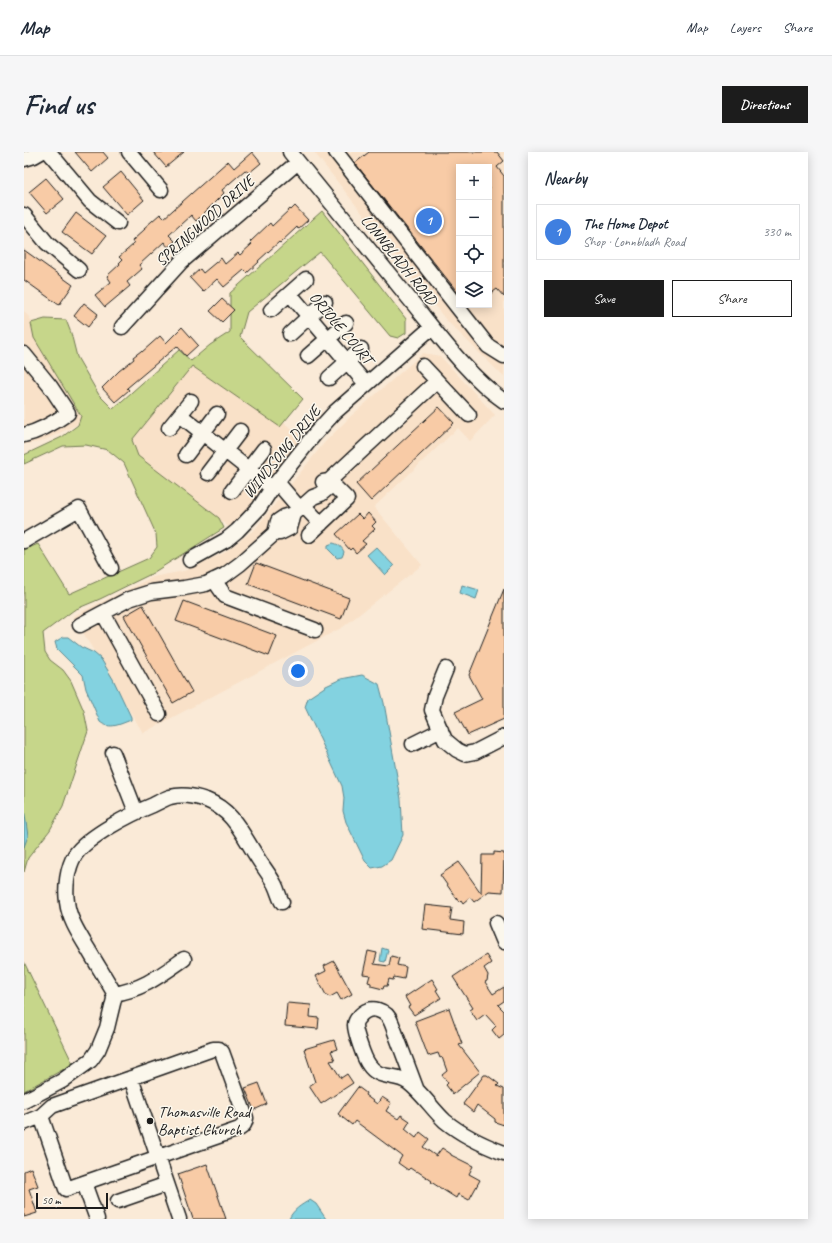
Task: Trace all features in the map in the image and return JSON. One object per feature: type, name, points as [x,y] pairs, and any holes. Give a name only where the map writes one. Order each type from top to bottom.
[{"type":"street","points":[[24,159],[41,152]]},
{"type":"street","points":[[49,152],[90,200],[118,223]]},
{"type":"street","points":[[129,152],[161,190]]},
{"type":"street","points":[[336,152],[488,346],[504,356]]},
{"type":"street","name":"LONNBLADH ROAD","points":[[294,157],[432,327],[469,370],[504,402]]},
{"type":"street","name":"SPRINGWOOD DRIVE","points":[[122,328],[181,262],[294,157]]},
{"type":"street","points":[[24,215],[47,243],[79,270]]},
{"type":"street","points":[[271,310],[306,279]]},
{"type":"street","name":"ORIOLE COURT","points":[[290,294],[366,384]]},
{"type":"street","points":[[290,334],[325,302]]},
{"type":"street","points":[[308,356],[346,323]]},
{"type":"street","name":"WINDSONG DRIVE","points":[[190,560],[226,540],[236,531],[259,508],[314,435],[335,412],[432,327]]},
{"type":"street","points":[[329,378],[361,349]]},
{"type":"street","points":[[24,354],[50,386],[68,413],[54,423],[38,431],[24,435]]},
{"type":"street","points":[[423,366],[469,415]]},
{"type":"street","points":[[80,625],[129,599],[151,592],[206,584],[225,575],[240,564],[275,533],[280,533],[290,528],[303,507],[327,489],[329,481],[437,381]]},
{"type":"street","points":[[169,428],[191,401]]},
{"type":"street","points":[[186,455],[217,414]]},
{"type":"street","points":[[180,415],[248,469],[275,485],[303,507],[320,524]]},
{"type":"street","points":[[208,473],[240,431]]},
{"type":"street","points":[[232,491],[264,449]]},
{"type":"street","points":[[310,535],[347,499],[329,481]]},
{"type":"street","points":[[24,541],[79,509],[111,568]]},
{"type":"street","points":[[214,580],[225,596],[315,630]]},
{"type":"street","points":[[102,613],[159,714]]},
{"type":"street","points":[[446,669],[435,696],[432,710],[446,740],[457,750],[465,754],[475,752],[504,737]]},
{"type":"street","points":[[412,744],[441,730]]},
{"type":"street","points":[[113,753],[136,812]]},
{"type":"street","points":[[24,1101],[62,1081],[91,1060],[98,1050],[107,1028],[114,999],[114,994],[76,930],[67,903],[67,876],[75,855],[84,845],[136,812],[170,798],[182,796],[206,800],[230,815],[275,884],[282,902]]},
{"type":"street","points":[[496,923],[504,942]]},
{"type":"street","points":[[114,994],[138,988],[153,980],[184,959]]},
{"type":"street","points":[[416,1088],[387,1014],[380,1010],[373,1009],[367,1010],[360,1014],[355,1024],[356,1033],[368,1064],[372,1069],[379,1074],[395,1076],[408,1082],[416,1088],[431,1106],[455,1128],[465,1135],[504,1153]]},
{"type":"street","points":[[24,1123],[41,1116],[52,1106],[213,1049],[219,1049],[222,1052],[246,1118],[246,1122],[243,1127],[239,1129],[66,1189],[41,1116]]},
{"type":"street","points":[[131,1078],[179,1219]]},
{"type":"street","points":[[84,1183],[97,1219]]},
{"type":"street","points":[[118,1201],[167,1184]]},
{"type":"shaded area","points":[[314,152],[504,152],[504,377],[446,320]]},
{"type":"shaded area","points":[[24,311],[37,327],[85,419],[74,426],[40,442],[24,444]]},
{"type":"shaded area","points":[[423,353],[440,356],[495,415],[470,441],[458,428],[374,507],[422,565],[343,627],[143,733],[73,616],[153,577],[184,571],[224,553],[255,529],[324,443],[351,416]]},
{"type":"shaded area","points":[[193,362],[303,436],[247,511],[229,527],[121,445]]},
{"type":"green space","points":[[322,211],[406,319],[406,333],[398,338],[390,336],[320,252],[247,312],[240,337],[303,399],[280,427],[192,366],[132,440],[138,456],[219,518],[224,528],[151,574],[74,610],[43,633],[45,652],[50,660],[63,670],[71,681],[84,711],[88,731],[63,806],[50,830],[28,858],[24,872],[24,550],[38,544],[69,594],[149,558],[157,547],[156,534],[124,463],[108,450],[86,445],[63,446],[24,464],[24,455],[62,437],[78,425],[81,416],[34,338],[31,323],[45,319],[66,320],[77,357],[99,395],[113,409],[179,350],[191,361],[210,345],[230,332],[230,293]]},
{"type":"green space","points":[[24,962],[73,1064],[24,1091]]},
{"type":"water","points":[[333,543],[338,545],[344,552],[342,557],[337,558],[328,549],[328,545]]},
{"type":"water","points":[[376,547],[394,566],[385,575],[367,555]]},
{"type":"water","points":[[462,585],[479,590],[476,599],[460,593]]},
{"type":"water","points":[[63,637],[68,637],[101,659],[113,679],[131,717],[131,720],[111,726],[100,722],[86,689],[83,675],[57,649],[55,642]]},
{"type":"water","points":[[362,675],[379,684],[384,703],[401,799],[403,835],[391,860],[382,866],[372,868],[365,861],[346,822],[343,811],[344,798],[342,786],[305,707],[308,698],[326,686],[341,679]]},
{"type":"water","points":[[24,808],[28,836],[24,847]]},
{"type":"water","points":[[382,948],[388,950],[385,962],[380,961]]},
{"type":"water","points":[[310,1200],[316,1204],[326,1219],[289,1219],[298,1208]]},
{"type":"building","points":[[75,152],[103,152],[108,158],[92,172]]},
{"type":"building","points":[[153,152],[184,152],[166,167]]},
{"type":"building","points":[[252,152],[261,163],[249,173],[245,170],[222,190],[224,193],[196,221],[191,215],[169,235],[175,241],[168,247],[164,242],[139,265],[142,269],[127,282],[130,286],[105,307],[95,295],[111,282],[107,276],[120,264],[119,263],[122,260],[119,257],[134,244],[132,241],[145,229],[144,228],[160,214],[164,218],[228,161],[234,168]]},
{"type":"building","points":[[369,152],[497,152],[504,161],[497,167],[504,176],[504,297],[497,289],[492,293],[492,164],[456,164],[456,290],[355,163]]},
{"type":"building","points":[[121,172],[144,200],[127,215],[103,187]]},
{"type":"building","points":[[46,178],[64,199],[47,213],[29,192]]},
{"type":"building","points":[[295,206],[308,220],[298,229],[297,227],[280,243],[279,242],[247,273],[244,270],[224,287],[217,279],[203,292],[190,278],[200,269],[203,273],[221,258],[225,264],[238,253],[240,255],[252,244],[250,242],[270,223],[272,226]]},
{"type":"building","points":[[76,213],[106,236],[92,254],[62,232]]},
{"type":"building","points":[[24,250],[73,285],[59,305],[24,280]]},
{"type":"building","points":[[222,299],[234,310],[222,322],[210,311]]},
{"type":"building","points":[[84,303],[98,314],[88,327],[74,316]]},
{"type":"building","points":[[182,327],[198,345],[186,356],[177,346],[127,388],[129,390],[115,402],[102,388],[134,359],[133,357],[141,351],[142,352],[160,336],[166,343]]},
{"type":"building","points":[[439,407],[454,423],[371,501],[356,484]]},
{"type":"building","points":[[368,513],[376,522],[372,526],[375,529],[362,541],[366,544],[356,553],[352,548],[350,550],[336,534],[358,514],[363,519]]},
{"type":"building","points":[[256,563],[349,598],[341,619],[248,584]]},
{"type":"building","points":[[504,589],[504,719],[468,735],[455,712],[482,699],[469,675]]},
{"type":"building","points":[[184,601],[277,636],[269,656],[176,621]]},
{"type":"building","points":[[143,605],[192,692],[173,703],[124,616]]},
{"type":"building","points":[[494,852],[504,853],[503,892],[489,891],[474,902],[470,897],[463,903],[461,900],[459,902],[440,875],[459,862],[481,893],[482,855],[494,855]]},
{"type":"building","points":[[425,905],[452,908],[450,920],[464,922],[463,934],[422,929]]},
{"type":"building","points":[[368,951],[377,953],[374,964],[389,966],[391,956],[399,958],[397,965],[406,967],[404,979],[394,977],[393,980],[389,979],[387,986],[384,986],[383,989],[371,986],[371,983],[368,982],[370,975],[363,974]]},
{"type":"building","points":[[486,955],[491,963],[484,968],[488,975],[487,981],[485,982],[493,994],[504,987],[504,1001],[498,1005],[504,1011],[504,1035],[499,1039],[492,1030],[496,1026],[485,1014],[477,1020],[470,1010],[473,1008],[453,977]]},
{"type":"building","points":[[334,961],[352,994],[341,1000],[337,993],[330,997],[326,995],[316,976],[326,971],[324,966]]},
{"type":"building","points":[[432,979],[441,998],[414,1015],[408,1007],[410,1006],[405,997]]},
{"type":"building","points":[[287,1003],[311,1005],[310,1017],[319,1018],[318,1029],[285,1026]]},
{"type":"building","points":[[449,1008],[462,1044],[459,1045],[480,1072],[453,1094],[446,1085],[448,1083],[442,1075],[447,1071],[442,1057],[440,1058],[438,1053],[428,1056],[415,1021]]},
{"type":"building","points":[[334,1040],[337,1049],[331,1051],[335,1060],[330,1061],[341,1078],[347,1074],[353,1083],[321,1104],[309,1086],[315,1082],[304,1049]]},
{"type":"building","points":[[484,1075],[487,1075],[499,1084],[497,1086],[504,1089],[504,1125],[495,1122],[495,1119],[477,1105],[473,1112],[463,1104]]},
{"type":"building","points":[[259,1083],[267,1104],[254,1110],[245,1088]]},
{"type":"building","points":[[358,1087],[366,1093],[365,1095],[377,1104],[382,1097],[391,1103],[386,1111],[398,1119],[401,1115],[410,1121],[405,1129],[416,1138],[420,1132],[429,1139],[423,1147],[436,1156],[442,1148],[451,1155],[473,1166],[469,1174],[480,1180],[469,1200],[458,1194],[456,1198],[417,1171],[416,1172],[410,1168],[408,1170],[398,1163],[402,1156],[355,1121],[352,1125],[338,1114]]},
{"type":"building","points":[[207,1164],[226,1219],[193,1219],[178,1174]]},
{"type":"building","points":[[31,1168],[38,1186],[29,1189],[37,1213],[24,1217],[24,1171]]},
{"type":"place","name":"The Home Depot","points":[[429,221]]},
{"type":"place","name":"Thomasville Road Baptist Church","points":[[150,1121]]}]
